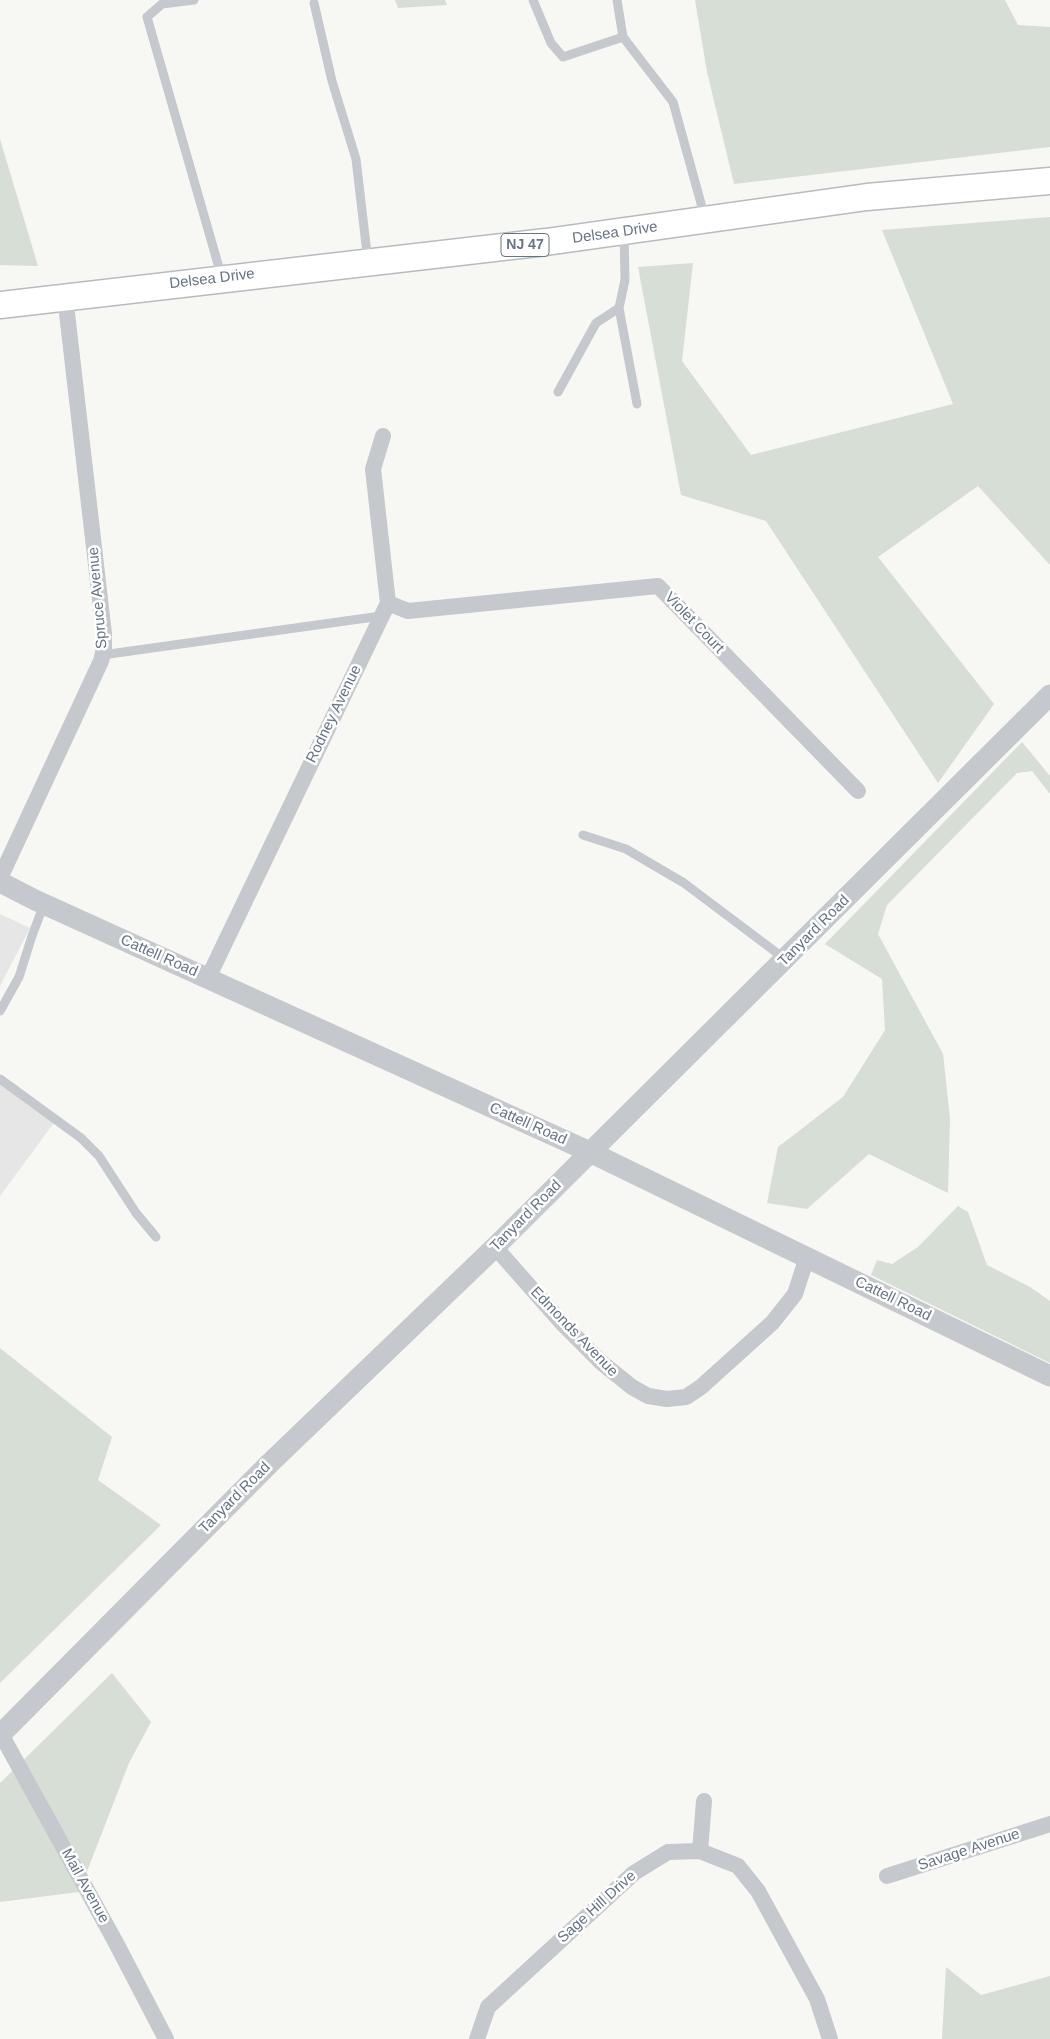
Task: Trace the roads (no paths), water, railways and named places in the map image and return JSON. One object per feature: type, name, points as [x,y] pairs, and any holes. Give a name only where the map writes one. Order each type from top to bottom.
[{"type":"main road","name":"Delsea Drive","points":[[0,304],[546,242],[867,197],[1050,181]]},
{"type":"street","name":"Spruce Avenue","points":[[0,878],[102,655],[104,634],[65,296]]},
{"type":"street","points":[[383,436],[374,469],[384,610]]},
{"type":"street","name":"Violet Court","points":[[384,610],[408,611],[658,586],[858,791]]},
{"type":"street","name":"Rodney Avenue","points":[[208,978],[384,610]]},
{"type":"street","name":"Tanyard Road","points":[[0,1734],[270,1463],[495,1247],[1050,695]]},
{"type":"street","name":"Cattell Road","points":[[0,882],[44,904],[590,1152],[1050,1376]]},
{"type":"street","name":"Edmonds Avenue","points":[[495,1247],[562,1323],[602,1364],[632,1387],[648,1396],[667,1399],[686,1397],[701,1387],[772,1323],[795,1294],[807,1257]]},
{"type":"street","name":"Mail Avenue","points":[[0,1734],[115,1941],[166,2039]]},
{"type":"street","points":[[700,1851],[704,1801]]},
{"type":"street","name":"Savage Avenue","points":[[887,1876],[1050,1824]]},
{"type":"street","name":"Sage Hill Drive","points":[[477,2039],[488,2007],[634,1872],[668,1852],[700,1851],[738,1866],[758,1891],[817,1999],[830,2039]]},
{"type":"lane","points":[[194,0],[162,4],[147,17],[222,278]]},
{"type":"lane","points":[[533,0],[551,43],[563,57],[622,37]]},
{"type":"lane","points":[[617,0],[622,37],[673,102],[706,220]]},
{"type":"lane","points":[[314,3],[332,81],[356,160],[368,262]]},
{"type":"lane","points":[[624,232],[625,280],[619,308],[637,404]]},
{"type":"lane","points":[[558,392],[596,323],[619,308]]},
{"type":"lane","points":[[102,655],[384,610]]},
{"type":"lane","points":[[583,835],[626,849],[684,882],[785,959]]},
{"type":"lane","points":[[0,1011],[19,977],[44,904]]},
{"type":"lane","points":[[0,1079],[81,1138],[99,1156],[136,1213],[156,1237]]}]
